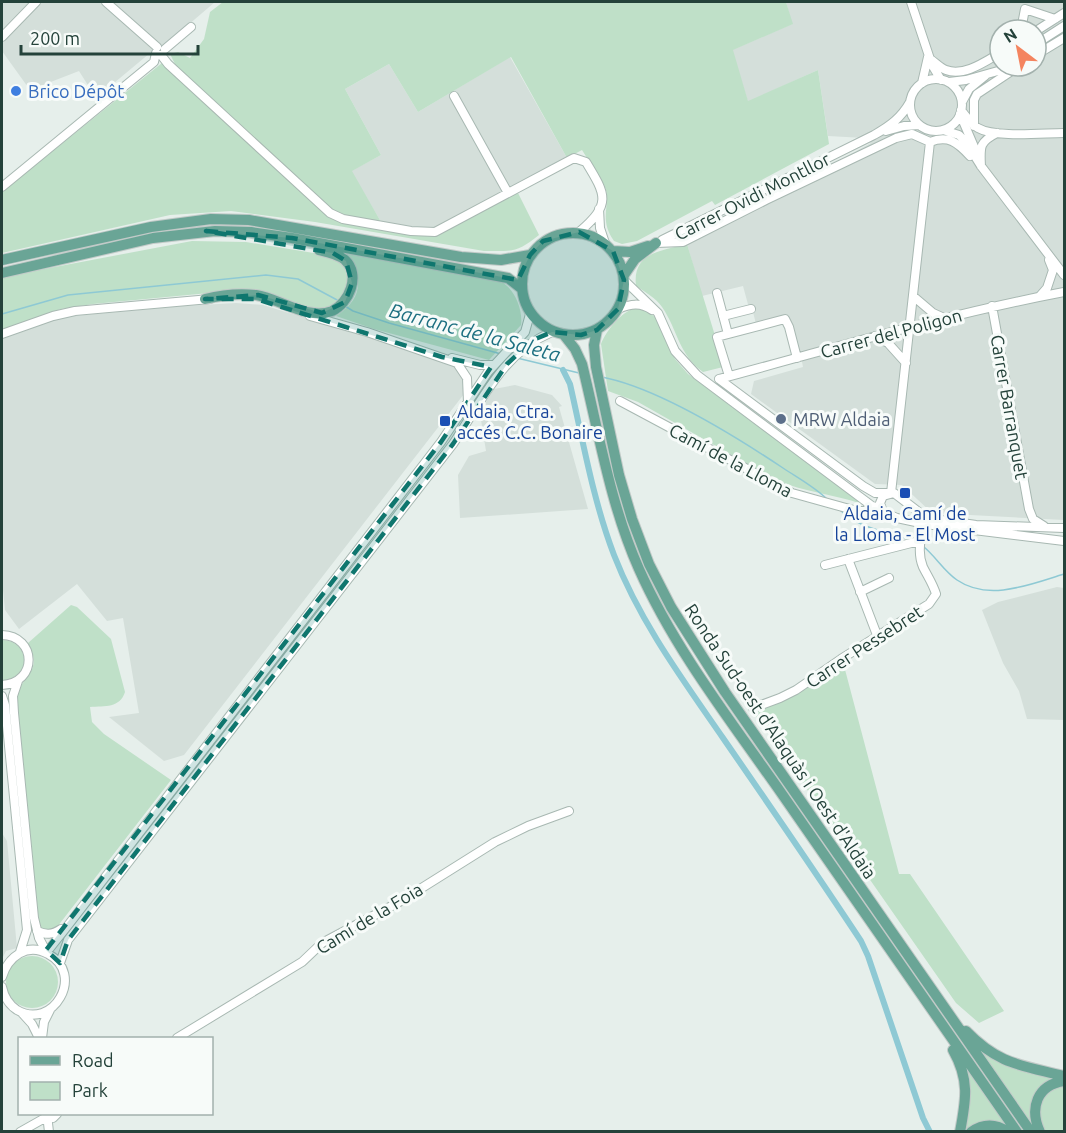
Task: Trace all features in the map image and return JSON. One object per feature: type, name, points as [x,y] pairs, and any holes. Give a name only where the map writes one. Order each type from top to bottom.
[{"type":"main road","points":[[2,260],[151,227],[211,219],[249,220],[461,257],[501,260],[530,255]]},
{"type":"main road","points":[[2,273],[153,238],[206,231],[251,232],[508,278],[521,288]]},
{"type":"main road","points":[[205,299],[220,296],[258,295],[322,314],[339,306],[349,296],[351,272],[346,261],[333,253],[252,238],[217,236],[206,231]]},
{"type":"main road","points":[[579,232],[605,243],[620,262],[624,277],[623,295],[618,309],[609,321],[597,330],[581,335],[552,332],[540,324],[530,314],[521,288],[522,271],[530,255],[543,242],[560,234],[579,232]]},
{"type":"main road","points":[[614,252],[630,252],[657,243]]},
{"type":"main road","points":[[624,277],[635,259],[657,243]]},
{"type":"main road","name":"Ronda Sud-oest d'Alaquàs i Oest d'Aldaia","points":[[597,330],[594,345],[596,367],[619,475],[649,564],[671,607],[718,683],[951,1027],[1017,1131]]},
{"type":"main road","name":"Ronda Sud-oest d'Alaquàs i Oest d'Aldaia","points":[[564,335],[575,349],[582,364],[608,478],[621,522],[660,613],[690,660],[951,1027],[1031,1131]]},
{"type":"main road","points":[[960,1131],[966,1083],[960,1061],[950,1045],[951,1027],[965,1029],[998,1058],[1065,1076]]},
{"type":"main road","points":[[1040,1131],[1035,1121],[1035,1104],[1038,1097],[1052,1084],[1065,1081]]},
{"type":"main road","points":[[971,1131],[992,1125],[1008,1131]]},
{"type":"street","points":[[2,37],[36,2]]},
{"type":"street","points":[[106,2],[282,171],[330,213],[343,219],[411,231],[435,232],[574,158],[586,162],[604,195],[599,209],[589,224],[579,232]]},
{"type":"street","points":[[911,2],[929,56],[945,81],[955,87],[981,166]]},
{"type":"street","points":[[1024,5],[1054,19]]},
{"type":"street","points":[[1048,23],[1065,13]]},
{"type":"street","points":[[1048,37],[1065,26]]},
{"type":"street","points":[[2,187],[154,62],[160,52],[191,27]]},
{"type":"street","points":[[1048,48],[1065,38]]},
{"type":"street","points":[[929,56],[945,70],[959,71],[975,67],[988,60]]},
{"type":"street","points":[[929,56],[922,83],[912,95],[910,102],[911,110],[920,125],[927,129],[943,130],[959,135],[1065,275]]},
{"type":"street","points":[[974,77],[988,65]]},
{"type":"street","points":[[922,83],[931,80],[945,81],[974,77],[988,72]]},
{"type":"street","points":[[943,130],[950,126],[961,109],[969,89],[988,72]]},
{"type":"street","points":[[974,126],[974,100],[977,94],[1000,78]]},
{"type":"street","points":[[454,96],[508,193]]},
{"type":"street","name":"Carrer Ovidi Montllor","points":[[657,243],[874,135],[903,114],[910,102]]},
{"type":"street","points":[[961,109],[980,130],[997,133],[1065,134]]},
{"type":"street","name":"Carrer Ovidi Montllor","points":[[874,135],[904,126],[920,125]]},
{"type":"street","name":"Carrer Ovidi Montllor","points":[[879,146],[891,130]]},
{"type":"street","points":[[981,166],[983,143],[986,138],[997,133]]},
{"type":"street","name":"Carrer Ovidi Montllor","points":[[657,243],[683,242],[879,146],[912,134],[930,142],[940,138],[949,140],[962,148],[981,166]]},
{"type":"street","points":[[892,495],[930,142]]},
{"type":"street","points":[[599,209],[600,228],[605,243]]},
{"type":"street","points":[[1039,297],[1047,288],[1053,270],[1046,251]]},
{"type":"street","name":"Camí de la Lloma","points":[[624,277],[658,313],[675,351],[697,375],[872,506],[925,524],[1065,541]]},
{"type":"street","name":"Carrer del Poligon","points":[[892,495],[875,493],[863,486],[718,379],[944,318],[1065,292]]},
{"type":"street","points":[[717,293],[728,334]]},
{"type":"street","points":[[913,296],[933,313],[944,318]]},
{"type":"street","points":[[2,334],[53,316],[75,311],[205,299],[242,297],[256,299],[457,363],[464,371],[468,383],[468,403]]},
{"type":"street","points":[[618,309],[633,303],[645,305],[658,313]]},
{"type":"street","name":"Carrer Barranquet","points":[[992,306],[1029,509]]},
{"type":"street","points":[[723,316],[751,309]]},
{"type":"street","points":[[45,952],[434,451],[496,363],[525,332],[530,314]]},
{"type":"street","points":[[729,376],[717,337],[728,334],[785,319],[797,358]]},
{"type":"street","points":[[60,963],[68,940],[453,444],[492,383],[520,351],[533,340],[552,332]]},
{"type":"street","points":[[875,336],[888,343],[906,363]]},
{"type":"street","points":[[442,357],[496,363]]},
{"type":"street","name":"Camí de la Lloma","points":[[620,401],[792,493],[857,511],[883,511]]},
{"type":"street","points":[[856,493],[873,497],[892,495],[924,516],[976,525],[1065,528]]},
{"type":"street","points":[[892,495],[902,503],[900,510],[895,514],[883,511],[880,500],[892,495]]},
{"type":"street","points":[[1014,526],[1024,518],[1029,509]]},
{"type":"street","points":[[1029,509],[1033,519],[1047,527]]},
{"type":"street","points":[[825,565],[919,541],[925,524]]},
{"type":"street","name":"Carrer Pessebret","points":[[753,708],[796,690],[877,635],[906,620],[929,604],[936,594],[933,583],[922,565],[919,541]]},
{"type":"street","points":[[848,559],[877,635]]},
{"type":"street","points":[[860,592],[889,578]]},
{"type":"street","points":[[2,635],[16,638],[27,651],[28,668],[18,681],[14,696],[14,713],[37,931],[45,952]]},
{"type":"street","points":[[2,685],[18,681]]},
{"type":"street","points":[[2,696],[5,705],[27,930],[20,952]]},
{"type":"street","name":"Camí de la Foia","points":[[179,1037],[302,962],[322,943],[400,901],[495,842],[528,825],[569,811]]},
{"type":"street","points":[[37,931],[54,934],[69,924]]},
{"type":"street","points":[[2,977],[9,961],[20,952],[28,950],[45,952],[60,963],[65,974],[66,985],[63,996],[50,1010],[41,1014],[22,1012]]},
{"type":"street","points":[[2,987],[7,1001],[22,1012],[39,1037]]},
{"type":"street","points":[[2,1007],[12,1006]]},
{"type":"street","points":[[40,1037],[50,1010]]},
{"type":"street","points":[[20,1131],[50,1116]]},
{"type":"street","points":[[49,1131],[50,1116]]},
{"type":"highlighted area","points":[[206,231],[292,238],[518,280],[530,255],[543,241],[579,232],[613,251],[624,280],[618,309],[597,330],[581,335],[552,332],[533,340],[507,364],[453,444],[68,940],[60,963],[46,950],[441,442],[491,367],[442,357],[256,299],[205,299],[258,295],[322,313],[345,302],[352,283],[346,261],[333,253]]},
{"type":"shaded area","points":[[2,2],[215,2],[96,98],[79,71],[30,90],[2,51]]},
{"type":"shaded area","points":[[786,2],[1064,2],[1064,520],[932,513],[902,485],[875,484],[751,394],[754,381],[803,367],[791,322],[756,324],[743,286],[702,296],[687,244],[871,143],[864,138],[828,136],[818,70],[748,102],[732,50],[792,24]]},
{"type":"shaded area","points":[[510,57],[567,158],[435,227],[426,228],[381,222],[351,171],[381,155],[345,89],[389,64],[418,112]]},
{"type":"shaded area","points":[[236,303],[263,305],[455,364],[463,376],[464,394],[184,755],[164,761],[109,717],[139,713],[123,618],[107,621],[77,584],[19,629],[5,610],[2,580],[2,339],[63,317]]},
{"type":"shaded area","points":[[515,385],[552,395],[562,406],[559,407],[588,509],[460,518],[458,475],[469,456],[486,451],[481,420],[476,418],[494,389]]},
{"type":"shaded area","points":[[1057,587],[1064,588],[1064,720],[1027,719],[1019,691],[1003,663],[982,610],[998,602]]},
{"type":"shaded area","points":[[2,833],[7,841],[17,948],[6,951],[2,959]]},
{"type":"green space","points":[[223,2],[786,2],[793,24],[733,50],[748,101],[818,70],[829,144],[715,205],[712,201],[637,241],[622,244],[614,241],[609,232],[604,185],[582,150],[567,158],[511,57],[418,112],[389,64],[345,89],[381,155],[352,171],[381,222],[341,214],[332,210],[177,68],[170,54],[178,52],[190,58],[204,39],[210,12]]},
{"type":"green space","points":[[162,63],[335,220],[424,235],[518,193],[539,235],[514,250],[484,251],[315,222],[231,211],[170,215],[2,253],[2,192]]},
{"type":"green space","points":[[192,241],[246,242],[332,256],[345,266],[348,286],[336,305],[323,309],[209,293],[61,309],[2,330],[2,277]]},
{"type":"green space","points":[[687,244],[724,365],[703,372],[683,350],[660,304],[636,286],[636,275],[644,260],[659,251]]},
{"type":"green space","points":[[347,254],[502,282],[511,290],[517,301],[521,313],[521,325],[489,360],[374,329],[336,316],[351,303],[358,288],[356,272]]},
{"type":"green space","points":[[635,308],[648,311],[657,319],[675,359],[688,374],[862,504],[776,480],[638,402],[608,391],[601,344],[606,333],[624,313]]},
{"type":"green space","points":[[71,605],[77,607],[111,639],[125,692],[116,704],[90,707],[92,722],[104,734],[171,780],[54,931],[41,929],[39,923],[17,699],[22,684],[33,668],[34,661],[28,643]]},
{"type":"green space","points":[[2,640],[18,646],[23,652],[24,659],[19,673],[3,681]]},
{"type":"green space","points":[[843,662],[899,874],[910,874],[1004,1011],[979,1023],[956,1003],[753,712],[818,678]]},
{"type":"green space","points":[[32,956],[42,958],[50,964],[56,972],[58,982],[56,992],[50,1000],[42,1006],[32,1008],[22,1006],[14,1000],[8,992],[6,982],[8,972],[14,964],[22,958]]},
{"type":"green space","points":[[981,1051],[1062,1077],[1047,1083],[1033,1125]]},
{"type":"green space","points":[[966,1068],[1006,1125],[963,1132]]},
{"type":"green space","points":[[1064,1084],[1064,1131],[1043,1132],[1038,1119],[1044,1094]]},
{"type":"waterway","name":"Barranc de la Saleta","points":[[2,314],[68,295],[266,275],[298,279],[339,301]]},
{"type":"waterway","name":"Barranc de la Saleta","points":[[345,306],[389,323],[501,354]]},
{"type":"waterway","name":"Barranc de la Saleta","points":[[517,358],[579,373]]},
{"type":"waterway","points":[[563,370],[570,384],[600,513],[614,555],[636,604],[678,672],[861,941],[923,1118],[930,1132]]},
{"type":"waterway","name":"Barranc de la Saleta","points":[[602,377],[647,391],[696,415],[764,455],[828,500]]},
{"type":"waterway","name":"Barranc de la Saleta","points":[[841,511],[865,526],[910,540]]},
{"type":"waterway","name":"Barranc de la Saleta","points":[[924,547],[957,580],[983,590],[1010,589],[1064,574]]},
{"type":"place","name":"Brico Dépôt","points":[[16,91]]},
{"type":"place","name":"MRW Aldaia","points":[[781,419]]},
{"type":"place","name":"Aldaia, Ctra. accés C.C. Bonaire","points":[[445,421]]},
{"type":"place","name":"Aldaia, Camí de la Lloma - El Most","points":[[905,493]]}]
